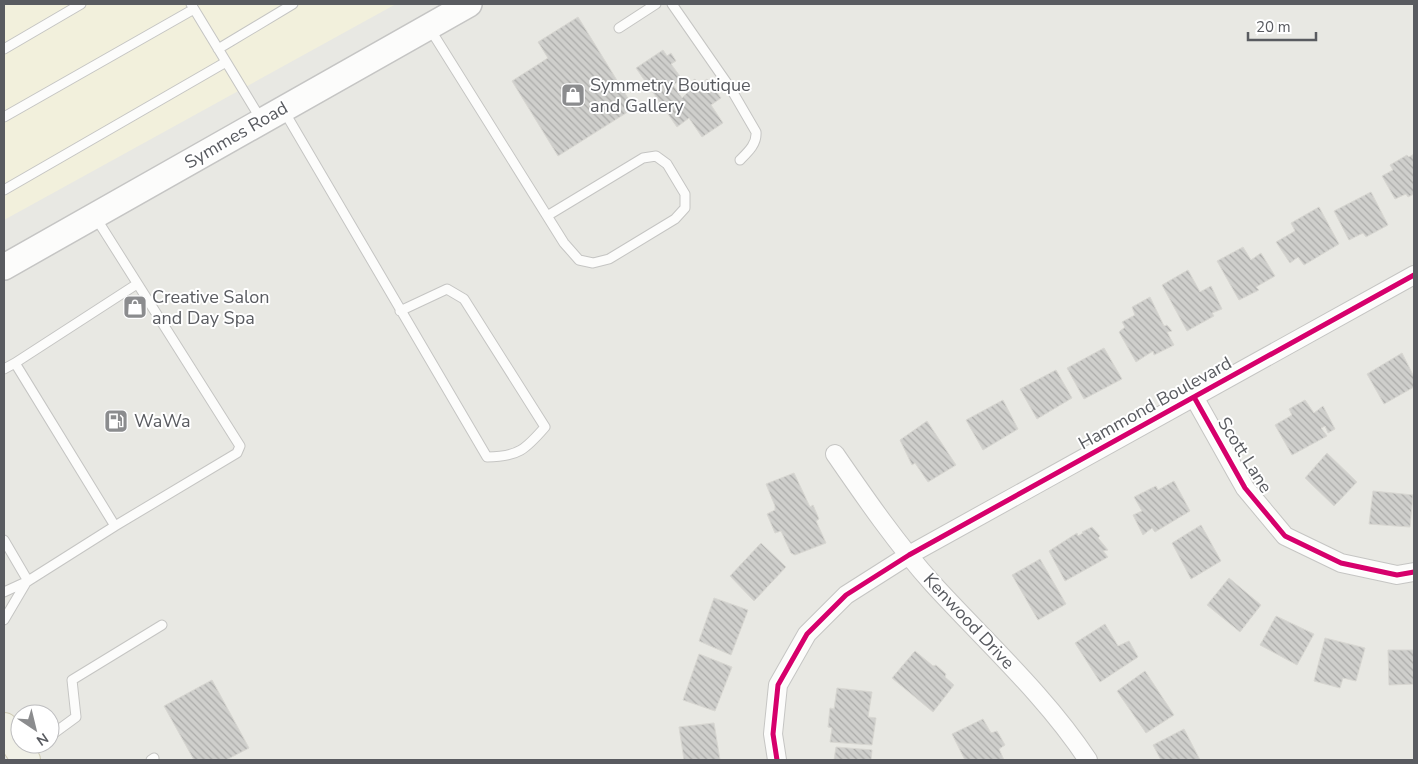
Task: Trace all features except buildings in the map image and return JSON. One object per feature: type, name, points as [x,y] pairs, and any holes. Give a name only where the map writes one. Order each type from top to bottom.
[{"type":"main road","name":"Symmes Road","points":[[7,261],[94,216],[469,4]]},
{"type":"street","name":"Hammond Boulevard","points":[[777,760],[773,734],[778,685],[807,634],[846,595],[909,555],[1414,274]]},
{"type":"street","name":"Scott Lane","points":[[1194,397],[1245,488],[1285,536],[1341,564],[1398,575],[1414,572]]},
{"type":"street","name":"Kenwood Drive","points":[[835,454],[889,530],[932,583],[1038,696],[1072,736],[1088,760]]},
{"type":"lane","points":[[4,49],[81,4]]},
{"type":"lane","points":[[218,49],[293,4]]},
{"type":"lane","points":[[619,28],[656,4]]},
{"type":"lane","points":[[672,4],[731,89],[756,132],[756,138],[751,149],[740,160]]},
{"type":"lane","points":[[4,117],[193,7],[226,62],[272,115],[400,311],[487,457],[505,457],[528,447],[545,427],[464,299],[447,290],[400,311]]},
{"type":"lane","points":[[428,27],[546,216],[564,243],[580,260],[593,263],[609,259],[675,219],[685,208],[685,194],[668,164],[656,156],[642,158],[546,216]]},
{"type":"lane","points":[[4,190],[226,62]]},
{"type":"lane","points":[[4,592],[28,580],[238,453],[240,446],[94,216]]},
{"type":"lane","points":[[4,369],[138,284]]},
{"type":"lane","points":[[14,362],[116,526]]},
{"type":"lane","points":[[4,540],[28,580]]},
{"type":"lane","points":[[4,620],[28,580]]},
{"type":"lane","points":[[60,729],[76,717],[72,680],[162,625]]},
{"type":"shaded area","points":[[4,4],[396,4],[4,220]]},
{"type":"cycle path","points":[[777,760],[773,734],[778,685],[807,634],[846,595],[909,555],[1414,275]]},
{"type":"cycle path","points":[[1194,397],[1245,488],[1285,536],[1341,563],[1397,575],[1414,572]]},
{"type":"place","name":"Symmetry Boutique and Gallery","points":[[573,95]]},
{"type":"place","name":"Creative Salon and Day Spa","points":[[135,307]]},
{"type":"place","name":"WaWa","points":[[116,421]]}]
